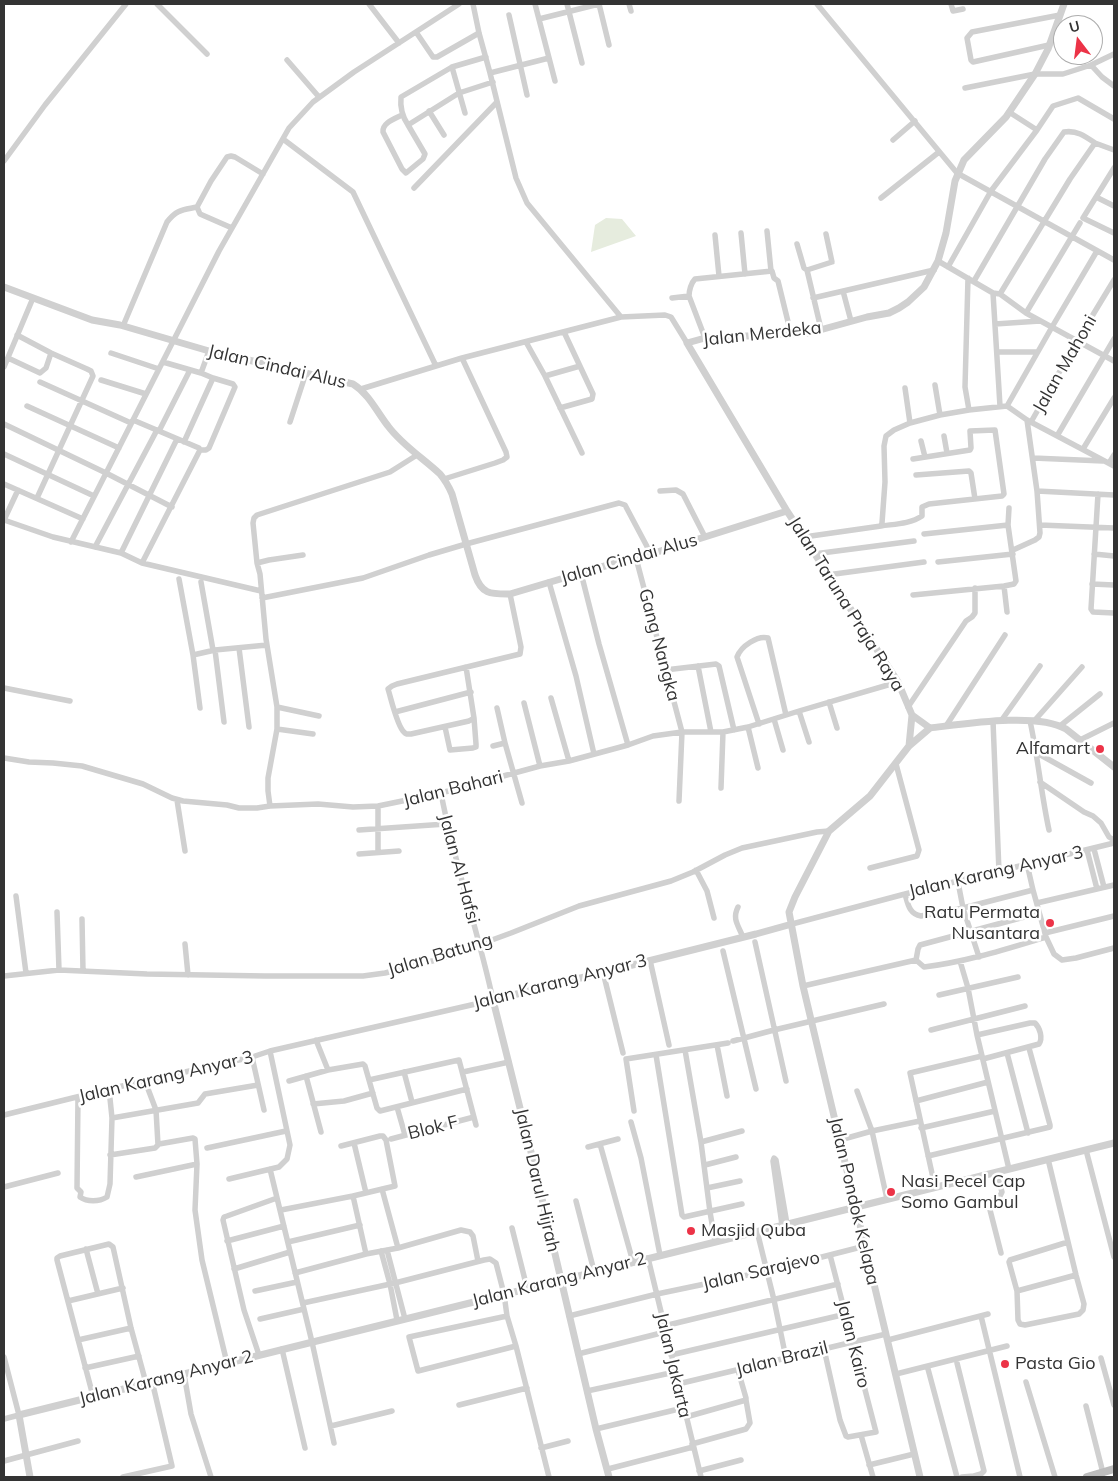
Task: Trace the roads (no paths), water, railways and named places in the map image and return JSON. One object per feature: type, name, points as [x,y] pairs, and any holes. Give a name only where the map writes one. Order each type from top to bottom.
[{"type":"main road","points":[[1087,1477],[1110,1472]]},
{"type":"street","points":[[4,161],[45,105],[126,4]]},
{"type":"street","points":[[157,4],[207,54]]},
{"type":"street","points":[[369,4],[399,43]]},
{"type":"street","points":[[71,542],[232,228],[289,128],[312,102],[354,72],[459,4]]},
{"type":"street","points":[[473,4],[516,178],[527,203],[622,317]]},
{"type":"street","points":[[535,4],[555,81]]},
{"type":"street","points":[[567,4],[582,64]]},
{"type":"street","points":[[539,19],[599,4],[609,45]]},
{"type":"street","points":[[629,4],[631,11]]},
{"type":"street","points":[[817,4],[957,173],[1114,260]]},
{"type":"street","points":[[951,4],[953,11],[963,9]]},
{"type":"street","name":"Jalan Merdeka","points":[[1060,15],[1064,4]]},
{"type":"street","points":[[509,14],[527,95]]},
{"type":"street","points":[[1050,45],[972,62],[967,38],[972,32],[1053,16]]},
{"type":"street","points":[[416,32],[433,57],[437,57],[479,33]]},
{"type":"street","name":"Jalan Merdeka","points":[[687,343],[705,338],[806,333],[889,313],[908,302],[924,287],[938,261],[946,234],[957,173],[964,160],[1010,112],[1035,74],[1053,36]]},
{"type":"street","points":[[402,115],[382,128],[402,170],[406,173],[423,159],[425,154],[402,115],[400,97],[452,67],[486,57]]},
{"type":"street","points":[[490,73],[549,58]]},
{"type":"street","points":[[287,60],[319,97]]},
{"type":"street","points":[[965,88],[1035,74],[1063,74],[1091,65],[1114,86]]},
{"type":"street","points":[[452,67],[464,113]]},
{"type":"street","points":[[408,125],[459,93],[493,82]]},
{"type":"street","points":[[948,268],[991,191],[1053,106],[1078,98],[1114,119]]},
{"type":"street","points":[[414,188],[498,102]]},
{"type":"street","points":[[429,111],[444,135]]},
{"type":"street","points":[[1010,112],[1037,130]]},
{"type":"street","points":[[894,140],[915,121]]},
{"type":"street","points":[[968,410],[965,387],[971,280],[1045,159],[1064,132],[1080,133],[1095,143],[1114,150]]},
{"type":"street","points":[[283,139],[353,192],[436,366]]},
{"type":"street","points":[[1000,294],[1070,179],[1095,143]]},
{"type":"street","points":[[881,198],[940,152]]},
{"type":"street","points":[[197,207],[227,157],[235,157],[263,174]]},
{"type":"street","points":[[1114,168],[1083,218],[1114,233]]},
{"type":"street","points":[[1096,197],[1114,206]]},
{"type":"street","points":[[197,207],[200,214],[232,228]]},
{"type":"street","points":[[123,326],[167,222],[181,209],[197,207]]},
{"type":"street","points":[[1026,313],[1080,223]]},
{"type":"street","points":[[767,231],[771,271],[774,278],[778,280],[791,334]]},
{"type":"street","points":[[741,233],[745,274]]},
{"type":"street","points":[[807,270],[832,262],[826,234]]},
{"type":"street","points":[[715,235],[719,276]]},
{"type":"street","points":[[797,244],[804,268],[807,270],[822,329]]},
{"type":"street","points":[[1003,406],[1097,251]]},
{"type":"street","points":[[938,261],[993,293],[1000,294],[1026,313],[1114,361]]},
{"type":"street","points":[[813,298],[934,270]]},
{"type":"street","points":[[705,338],[689,296],[693,281],[695,279],[771,271]]},
{"type":"street","name":"Jalan Mahoni","points":[[1029,421],[1114,280]]},
{"type":"street","name":"Jalan Cindai Alus","points":[[4,286],[92,320],[123,326],[209,351],[353,384],[361,389],[389,428],[444,479],[452,494],[475,575],[482,588],[488,592],[510,594],[651,554],[787,511]]},
{"type":"street","points":[[844,291],[851,321]]},
{"type":"street","points":[[993,293],[1003,406]]},
{"type":"street","points":[[672,298],[689,296]]},
{"type":"street","points":[[4,367],[33,298]]},
{"type":"street","points":[[361,389],[462,358],[622,317],[665,315],[671,317],[687,343]]},
{"type":"street","points":[[995,324],[1041,320]]},
{"type":"street","points":[[560,408],[592,399],[594,394],[564,332]]},
{"type":"street","points":[[18,335],[51,353],[87,369],[93,374],[93,378],[37,498]]},
{"type":"street","points":[[1057,436],[1114,339]]},
{"type":"street","points":[[526,342],[545,376],[582,453]]},
{"type":"street","name":"Jalan Taruna Praja Raya","points":[[687,343],[787,511],[898,682],[912,715],[930,728]]},
{"type":"street","points":[[201,373],[209,351]]},
{"type":"street","points":[[997,352],[1037,352]]},
{"type":"street","points":[[8,358],[40,373],[46,368],[51,353]]},
{"type":"street","points":[[111,353],[159,369]]},
{"type":"street","points":[[444,479],[495,463],[507,457],[462,358]]},
{"type":"street","points":[[40,382],[200,450],[206,450],[209,448],[235,387],[233,384],[163,362]]},
{"type":"street","points":[[545,376],[580,366]]},
{"type":"street","points":[[95,547],[190,370]]},
{"type":"street","points":[[290,422],[306,373]]},
{"type":"street","points":[[184,442],[213,378]]},
{"type":"street","points":[[101,380],[146,394]]},
{"type":"street","points":[[935,385],[940,415]]},
{"type":"street","points":[[905,388],[910,423]]},
{"type":"street","points":[[1083,449],[1114,398]]},
{"type":"street","points":[[27,406],[119,448]]},
{"type":"street","points":[[880,526],[882,523],[885,482],[884,446],[886,436],[910,423],[940,415],[1003,406],[1109,463]]},
{"type":"street","points":[[938,562],[1013,552],[1038,538],[1040,525],[1029,421]]},
{"type":"street","points":[[4,424],[129,484],[172,507]]},
{"type":"street","points":[[804,537],[906,522],[920,518],[922,516],[922,507],[929,504],[1002,496],[1004,494],[996,430],[970,431],[971,449],[913,459]]},
{"type":"street","points":[[944,436],[948,454]]},
{"type":"street","points":[[121,552],[177,439]]},
{"type":"street","points":[[922,441],[925,457]]},
{"type":"street","points":[[142,563],[200,450]]},
{"type":"street","points":[[4,454],[94,496]]},
{"type":"street","points":[[270,806],[268,778],[277,728],[277,707],[257,563],[254,518],[257,515],[390,472],[417,455]]},
{"type":"street","points":[[1109,463],[1114,455]]},
{"type":"street","points":[[1032,458],[1109,463]]},
{"type":"street","points":[[916,476],[970,471],[975,499]]},
{"type":"street","points":[[4,484],[83,519]]},
{"type":"street","points":[[18,490],[4,520],[71,542],[121,552],[142,563],[262,594],[362,578],[466,544],[619,503],[625,505],[651,554]]},
{"type":"street","points":[[660,492],[676,490],[683,494],[705,537]]},
{"type":"street","points":[[1037,491],[1114,495]]},
{"type":"street","points":[[1098,494],[1091,610],[1114,613]]},
{"type":"street","points":[[913,595],[1014,584],[1016,581],[1008,525],[1008,508]]},
{"type":"street","points":[[924,534],[1008,525]]},
{"type":"street","points":[[1040,525],[1114,528]]},
{"type":"street","points":[[814,554],[914,541]]},
{"type":"street","points":[[1094,554],[1114,556]]},
{"type":"street","points":[[257,563],[303,555]]},
{"type":"street","name":"Gang Nangka","points":[[636,558],[682,732],[679,801]]},
{"type":"street","points":[[827,575],[924,562]]},
{"type":"street","points":[[581,573],[628,745]]},
{"type":"street","points":[[179,579],[193,655],[200,708]]},
{"type":"street","points":[[201,582],[214,650],[224,722]]},
{"type":"street","points":[[549,582],[576,676],[594,754]]},
{"type":"street","points":[[1092,584],[1114,586]]},
{"type":"street","points":[[1004,586],[1007,612]]},
{"type":"street","points":[[908,707],[966,620],[975,613],[974,588]]},
{"type":"street","points":[[474,718],[470,721],[408,734],[401,729],[388,689],[520,654],[521,647],[510,594]]},
{"type":"street","points":[[946,726],[1004,635]]},
{"type":"street","points":[[759,724],[737,657],[739,652],[756,639],[768,638],[786,715]]},
{"type":"street","points":[[193,655],[214,650],[267,645]]},
{"type":"street","points":[[239,648],[249,727]]},
{"type":"street","points":[[665,670],[716,664],[719,666],[734,730]]},
{"type":"street","points":[[698,666],[711,732]]},
{"type":"street","points":[[999,872],[997,721],[1040,666]]},
{"type":"street","points":[[445,727],[450,750],[476,747],[471,692],[466,667]]},
{"type":"street","points":[[1032,720],[1082,667]]},
{"type":"street","name":"Jalan Bahari","points":[[4,758],[82,766],[143,784],[177,800],[239,808],[318,804],[353,807],[378,806],[441,793],[540,766],[568,761],[654,736],[682,732],[723,732],[748,728],[898,682]]},
{"type":"street","points":[[4,688],[70,701]]},
{"type":"street","points":[[395,712],[471,692]]},
{"type":"street","points":[[1060,726],[1100,694]]},
{"type":"street","points":[[552,698],[568,761]]},
{"type":"street","points":[[829,702],[837,728]]},
{"type":"street","points":[[524,703],[540,766]]},
{"type":"street","points":[[277,707],[319,716]]},
{"type":"street","points":[[497,708],[522,802]]},
{"type":"street","points":[[799,711],[809,742]]},
{"type":"street","points":[[909,746],[912,715]]},
{"type":"street","points":[[774,719],[783,750]]},
{"type":"street","points":[[1032,720],[1040,782],[1049,830]]},
{"type":"street","points":[[829,831],[870,796],[909,746],[930,728],[997,721],[1032,720],[1066,729],[1114,766]]},
{"type":"street","points":[[1080,740],[1114,723]]},
{"type":"street","points":[[277,728],[313,734]]},
{"type":"street","points":[[748,728],[758,768]]},
{"type":"street","points":[[721,788],[723,732]]},
{"type":"street","points":[[493,746],[505,743]]},
{"type":"street","points":[[1037,753],[1090,783]]},
{"type":"street","points":[[870,868],[917,856],[919,850],[896,764]]},
{"type":"street","points":[[1040,782],[1093,816],[1101,823],[1114,842]]},
{"type":"street","name":"Jalan Al Hafsi","points":[[441,793],[446,824],[486,965],[493,1000]]},
{"type":"street","points":[[177,800],[185,851]]},
{"type":"street","points":[[378,806],[378,852]]},
{"type":"street","points":[[359,830],[446,824]]},
{"type":"street","name":"Jalan Batung","points":[[4,976],[59,970],[188,975],[363,976],[385,973],[440,959],[579,906],[671,881],[742,848],[829,831]]},
{"type":"street","name":"Jalan Pondok Kelapa","points":[[829,831],[789,909],[812,1021],[920,1477]]},
{"type":"street","name":"Jalan Karang Anyar 3","points":[[4,1115],[252,1057],[316,1040],[493,1000],[905,894],[1094,849],[1114,842]]},
{"type":"street","points":[[1094,849],[1104,888]]},
{"type":"street","points":[[1087,850],[1096,889]]},
{"type":"street","points":[[359,854],[399,851]]},
{"type":"street","points":[[1027,864],[1036,904],[1054,954],[1062,960],[1114,948]]},
{"type":"street","points":[[696,870],[706,891],[714,918]]},
{"type":"street","points":[[958,882],[963,908],[979,957]]},
{"type":"street","points":[[1036,904],[1114,885]]},
{"type":"street","points":[[905,894],[910,910],[916,915],[921,916],[963,908],[1033,890]]},
{"type":"street","points":[[16,896],[26,973]]},
{"type":"street","points":[[738,907],[735,918],[743,937]]},
{"type":"street","points":[[57,912],[59,970]]},
{"type":"street","points":[[916,960],[920,945],[1039,913]]},
{"type":"street","points":[[916,960],[924,967],[979,957],[1046,935],[1114,916]]},
{"type":"street","points":[[82,919],[82,971]]},
{"type":"street","points":[[755,942],[786,1081]]},
{"type":"street","points":[[185,944],[188,975]]},
{"type":"street","points":[[723,950],[756,1088]]},
{"type":"street","points":[[650,960],[669,1044]]},
{"type":"street","points":[[804,986],[916,960]]},
{"type":"street","points":[[960,961],[968,988],[977,1035],[1009,1169]]},
{"type":"street","points":[[603,972],[623,1053]]},
{"type":"street","points":[[939,995],[1018,977]]},
{"type":"street","name":"Jalan Darul Hijrah","points":[[493,1000],[596,1429],[610,1477]]},
{"type":"street","points":[[634,1111],[626,1060],[628,1059],[731,1042],[884,1004]]},
{"type":"street","points":[[931,1030],[1025,1006]]},
{"type":"street","points":[[935,1187],[910,1073],[1029,1048],[1039,1044],[1041,1041],[1038,1026],[1035,1023],[977,1035]]},
{"type":"street","points":[[316,1040],[328,1070]]},
{"type":"street","points":[[717,1044],[727,1096]]},
{"type":"street","points":[[928,1156],[1048,1128],[1050,1125],[1029,1048]]},
{"type":"street","points":[[685,1050],[702,1142],[715,1241]]},
{"type":"street","points":[[230,1180],[279,1168],[287,1159],[290,1144],[270,1051]]},
{"type":"street","points":[[1007,1053],[1028,1133]]},
{"type":"street","points":[[656,1055],[682,1216],[710,1212],[742,1204]]},
{"type":"street","points":[[252,1057],[264,1110]]},
{"type":"street","points":[[369,1080],[460,1060],[476,1125]]},
{"type":"street","points":[[463,1072],[509,1062]]},
{"type":"street","points":[[289,1081],[328,1070],[363,1064],[379,1111],[467,1090]]},
{"type":"street","points":[[404,1072],[412,1102]]},
{"type":"street","points":[[306,1076],[320,1132]]},
{"type":"street","points":[[145,1081],[156,1110],[159,1144]]},
{"type":"street","points":[[916,1101],[988,1082]]},
{"type":"street","points":[[112,1118],[198,1102],[205,1094],[258,1085]]},
{"type":"street","points":[[78,1097],[77,1188],[81,1192],[80,1197],[89,1200],[102,1200],[107,1197],[110,1184],[112,1118],[109,1089]]},
{"type":"street","points":[[857,1091],[872,1131],[887,1199]]},
{"type":"street","points":[[313,1104],[344,1101],[373,1094]]},
{"type":"street","points":[[397,1106],[405,1135]]},
{"type":"street","points":[[921,1128],[995,1111]]},
{"type":"street","name":"Blok F","points":[[390,1139],[474,1117]]},
{"type":"street","points":[[840,1140],[920,1121]]},
{"type":"street","points":[[631,1122],[641,1158],[660,1255]]},
{"type":"street","points":[[207,1148],[286,1131]]},
{"type":"street","points":[[702,1142],[742,1131]]},
{"type":"street","points":[[281,1210],[366,1194],[395,1186],[384,1137],[380,1136],[341,1146]]},
{"type":"street","points":[[110,1155],[155,1148],[159,1144],[195,1139],[197,1164],[195,1210],[202,1260],[228,1363]]},
{"type":"street","points":[[588,1147],[618,1139]]},
{"type":"street","points":[[354,1143],[366,1194]]},
{"type":"street","name":"Jalan Karang Anyar 2","points":[[4,1419],[1114,1143]]},
{"type":"street","points":[[600,1144],[633,1262]]},
{"type":"street","points":[[1086,1150],[1114,1257]]},
{"type":"street","points":[[705,1165],[736,1157]]},
{"type":"street","points":[[774,1158],[776,1160],[784,1224],[773,1161],[774,1158]]},
{"type":"street","points":[[1048,1159],[1084,1304],[1083,1310],[1079,1314],[1025,1325],[1020,1324],[1018,1320],[1017,1291],[1009,1265],[1010,1260],[1068,1242]]},
{"type":"street","points":[[136,1177],[197,1164]]},
{"type":"street","points":[[270,1169],[312,1342],[334,1443]]},
{"type":"street","points":[[996,1172],[1002,1192],[1000,1196],[990,1201],[989,1206],[1001,1252]]},
{"type":"street","points":[[4,1187],[58,1173]]},
{"type":"street","points":[[707,1188],[740,1180]]},
{"type":"street","points":[[382,1189],[398,1248]]},
{"type":"street","points":[[353,1196],[366,1254]]},
{"type":"street","points":[[259,1355],[244,1310],[223,1220],[224,1217],[277,1198]]},
{"type":"street","points":[[576,1201],[594,1271]]},
{"type":"street","points":[[288,1242],[360,1225]]},
{"type":"street","points":[[227,1241],[284,1226]]},
{"type":"street","points":[[512,1228],[527,1288]]},
{"type":"street","points":[[295,1273],[462,1230],[470,1232],[473,1236],[478,1261]]},
{"type":"street","points":[[757,1231],[786,1358]]},
{"type":"street","points":[[93,1396],[57,1258],[109,1244],[112,1245],[115,1252],[131,1328],[149,1382],[172,1466],[123,1477]]},
{"type":"street","name":"Jalan Sarajevo","points":[[569,1316],[656,1294],[767,1271],[865,1246]]},
{"type":"street","points":[[86,1249],[98,1294]]},
{"type":"street","points":[[384,1250],[401,1320]]},
{"type":"street","points":[[234,1269],[290,1252]]},
{"type":"street","name":"Jalan Kairo","points":[[830,1255],[876,1432],[861,1435]]},
{"type":"street","name":"Jalan Jakarta","points":[[648,1258],[700,1474]]},
{"type":"street","points":[[260,1319],[303,1306],[490,1259],[496,1263],[504,1294],[507,1316],[549,1477]]},
{"type":"street","points":[[1017,1291],[1076,1275]]},
{"type":"street","points":[[255,1291],[297,1282]]},
{"type":"street","points":[[578,1354],[665,1329],[838,1284]]},
{"type":"street","points":[[68,1302],[123,1288]]},
{"type":"street","points":[[671,1355],[846,1314]]},
{"type":"street","name":"Jalan Brazil","points":[[678,1384],[853,1342],[887,1337],[988,1314]]},
{"type":"street","points":[[507,1316],[409,1337],[418,1371],[516,1346]]},
{"type":"street","points":[[981,1316],[1020,1477]]},
{"type":"street","points":[[78,1340],[131,1328]]},
{"type":"street","points":[[896,1374],[1007,1346]]},
{"type":"street","points":[[282,1349],[306,1448]]},
{"type":"street","points":[[824,1349],[844,1432],[848,1437],[861,1435],[873,1477]]},
{"type":"street","points":[[85,1368],[139,1356]]},
{"type":"street","points":[[4,1357],[19,1415],[30,1477]]},
{"type":"street","points":[[1101,1358],[1114,1405]]},
{"type":"street","points":[[957,1363],[984,1471],[974,1477],[962,1477]]},
{"type":"street","points":[[608,1469],[746,1429],[750,1423],[746,1398],[738,1370]]},
{"type":"street","points":[[928,1370],[957,1477]]},
{"type":"street","points":[[587,1391],[675,1372]]},
{"type":"street","points":[[184,1374],[191,1414],[211,1477]]},
{"type":"street","points":[[1026,1382],[1055,1477]]},
{"type":"street","points":[[459,1405],[527,1388]]},
{"type":"street","points":[[686,1417],[746,1400]]},
{"type":"street","points":[[1086,1406],[1110,1472]]},
{"type":"street","points":[[596,1429],[683,1408]]},
{"type":"street","points":[[331,1426],[392,1411]]},
{"type":"street","points":[[4,1460],[78,1440]]},
{"type":"street","points":[[541,1448],[568,1441]]},
{"type":"street","points":[[869,1465],[914,1454]]},
{"type":"street","points":[[700,1474],[741,1460]]},
{"type":"place","name":"Alfamart","points":[[1100,749]]},
{"type":"place","name":"Ratu Permata Nusantara","points":[[1050,923]]},
{"type":"place","name":"Nasi Pecel Cap Somo Gambul","points":[[891,1192]]},
{"type":"place","name":"Masjid Quba","points":[[691,1231]]},
{"type":"place","name":"Pasta Gio","points":[[1005,1364]]}]
